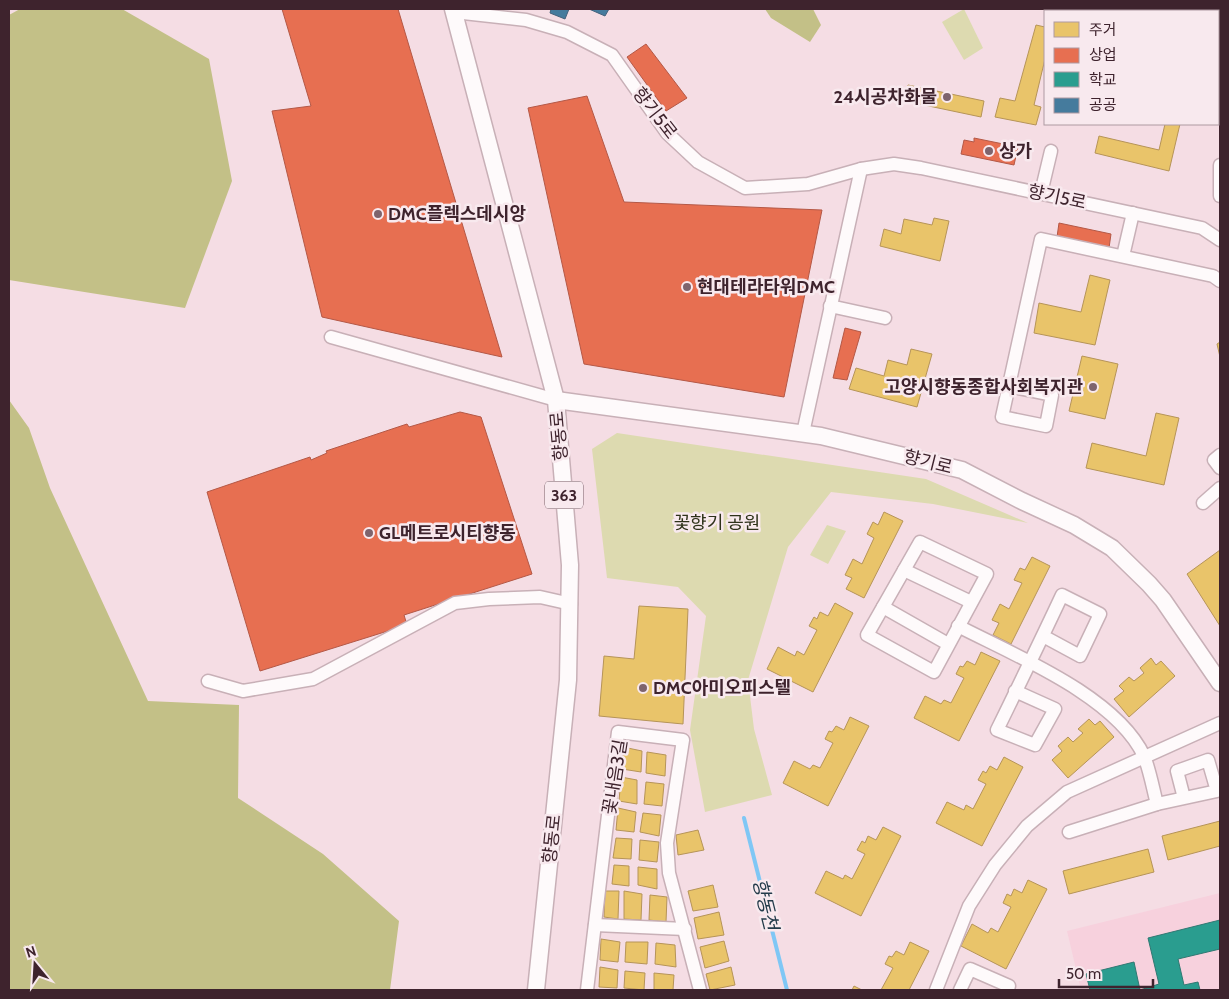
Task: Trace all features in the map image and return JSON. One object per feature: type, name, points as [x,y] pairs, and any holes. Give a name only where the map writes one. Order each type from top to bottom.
[{"type":"main road","name":"향동로","points":[[453,10],[556,400],[571,604],[568,680],[536,990]]},
{"type":"main road","name":"향기로","points":[[556,400],[802,433],[962,470],[1074,525],[1112,548],[1149,584],[1202,654],[1220,683]]},
{"type":"street","name":"향기5로","points":[[453,10],[526,20],[567,32],[612,55],[667,133],[698,162],[745,188],[808,184],[861,169],[894,164],[1041,193],[1202,228],[1220,240]]},
{"type":"street","points":[[1041,193],[1051,150]]},
{"type":"street","points":[[1220,165],[1220,196]]},
{"type":"street","points":[[802,433],[861,169]]},
{"type":"street","points":[[1123,256],[1133,213]]},
{"type":"street","points":[[1009,386],[1041,238],[1213,276],[1220,281]]},
{"type":"street","points":[[830,306],[885,318]]},
{"type":"street","points":[[331,337],[556,400]]},
{"type":"street","points":[[1220,455],[1214,460],[1220,468]]},
{"type":"street","points":[[1203,503],[1220,488]]},
{"type":"street","points":[[920,542],[987,574],[934,672],[867,636],[904,570],[920,542]]},
{"type":"street","points":[[904,570],[971,602]]},
{"type":"street","points":[[1015,691],[1055,709],[1035,745],[997,730],[1015,691],[1062,595],[1100,614],[1080,656],[1043,636]]},
{"type":"street","points":[[208,681],[243,690],[313,679],[455,603],[489,598],[540,597],[571,604]]},
{"type":"street","points":[[883,607],[948,644]]},
{"type":"street","points":[[958,626],[1030,663],[1090,697],[1123,727],[1144,756],[1158,804]]},
{"type":"street","points":[[936,990],[969,906],[996,865],[1027,826],[1067,792],[1220,722]]},
{"type":"street","name":"꽃내음3길","points":[[587,990],[618,732],[683,740],[667,843],[668,873],[685,929],[700,990]]},
{"type":"street","points":[[1069,832],[1158,804],[1184,798]]},
{"type":"street","points":[[595,925],[685,929]]},
{"type":"street","points":[[960,990],[970,969],[1009,986],[1007,990]]},
{"type":"shaded area","points":[[20,9],[122,9],[209,59],[232,181],[185,308],[9,280],[9,15]]},
{"type":"shaded area","points":[[765,9],[813,9],[821,25],[810,42],[771,18]]},
{"type":"shaded area","points":[[9,400],[29,428],[50,488],[148,701],[239,705],[238,798],[323,854],[399,921],[390,990],[9,990]]},
{"type":"shaded area","points":[[1220,893],[1220,990],[1081,990],[1067,931]]},
{"type":"green space","points":[[964,9],[983,48],[964,60],[942,22]]},
{"type":"green space","name":"꽃향기 공원","points":[[617,433],[926,479],[1028,523],[933,504],[831,492],[788,547],[748,680],[754,729],[772,795],[705,812],[690,730],[706,616],[678,587],[607,578],[592,449]]},
{"type":"green space","points":[[827,525],[846,531],[828,564],[810,555]]},
{"type":"building: 주거","points":[[1174,9],[1191,9],[1190,10]]},
{"type":"building: 주거","points":[[1036,25],[1044,27],[1044,63],[1034,105],[1041,107],[1036,125],[995,117],[1000,98],[1015,101]]},
{"type":"building: 주거","points":[[908,85],[984,101],[981,117],[905,101]]},
{"type":"building: 주거","points":[[1165,125],[1180,125],[1169,171],[1095,153],[1099,136],[1159,150]]},
{"type":"building: 주거","points":[[934,218],[949,221],[940,261],[880,246],[884,229],[901,234],[904,219],[932,225]]},
{"type":"building: 주거","points":[[1090,275],[1110,280],[1095,345],[1034,333],[1039,303],[1081,312]]},
{"type":"building: 주거","points":[[1220,342],[1220,357],[1217,344]]},
{"type":"building: 주거","points":[[911,349],[932,354],[917,407],[849,389],[856,368],[884,376],[888,360],[907,365]]},
{"type":"building: 주거","name":"고양시향동종합사회복지관","points":[[1082,356],[1118,364],[1105,419],[1069,411]]},
{"type":"building: 주거","points":[[1156,413],[1179,418],[1164,485],[1086,468],[1092,443],[1146,456]]},
{"type":"building: 주거","points":[[884,512],[903,521],[864,598],[846,589],[852,578],[845,575],[853,559],[862,564],[874,538],[867,534],[873,522],[878,525]]},
{"type":"building: 주거","points":[[1220,550],[1220,626],[1187,574]]},
{"type":"building: 주거","points":[[1032,557],[1050,566],[1011,644],[993,635],[999,623],[992,620],[1000,604],[1009,609],[1022,583],[1014,580],[1020,568],[1025,570]]},
{"type":"building: 주거","points":[[835,603],[853,613],[813,692],[767,669],[778,647],[795,656],[797,651],[804,655],[817,630],[809,626],[814,617],[817,619],[820,612],[828,616]]},
{"type":"building: 주거","name":"DMC아미오피스텔","points":[[639,606],[688,609],[683,724],[599,716],[604,656],[634,659]]},
{"type":"building: 주거","points":[[981,652],[1000,661],[959,741],[914,718],[925,696],[941,704],[944,700],[951,703],[964,678],[956,674],[960,666],[963,667],[967,661],[975,665]]},
{"type":"building: 주거","points":[[1151,658],[1156,665],[1161,661],[1175,676],[1129,717],[1114,699],[1124,691],[1119,686],[1129,677],[1134,681],[1144,673],[1140,668]]},
{"type":"building: 주거","points":[[850,717],[869,726],[828,806],[783,783],[794,761],[810,769],[813,765],[820,768],[833,743],[825,739],[829,731],[832,732],[836,726],[844,730]]},
{"type":"building: 주거","points":[[1089,719],[1095,725],[1100,721],[1114,737],[1068,778],[1052,760],[1062,751],[1058,746],[1068,737],[1073,742],[1083,733],[1078,729]]},
{"type":"building: 주거","points":[[623,747],[642,751],[641,772],[622,769]]},
{"type":"building: 주거","points":[[647,752],[666,755],[665,776],[646,773]]},
{"type":"building: 주거","points":[[1004,757],[1023,767],[982,846],[936,823],[947,802],[964,810],[966,805],[973,809],[986,784],[978,780],[983,771],[986,773],[990,766],[997,770]]},
{"type":"building: 주거","points":[[621,777],[637,780],[637,804],[619,801]]},
{"type":"building: 주거","points":[[646,782],[664,784],[662,806],[644,804]]},
{"type":"building: 주거","points":[[618,808],[636,812],[634,832],[616,830]]},
{"type":"building: 주거","points":[[643,813],[661,815],[659,836],[640,832]]},
{"type":"building: 주거","points":[[1220,821],[1220,846],[1168,860],[1162,836]]},
{"type":"building: 주거","points":[[883,827],[901,836],[861,916],[815,893],[826,871],[843,879],[845,875],[852,879],[865,854],[857,850],[862,841],[865,843],[868,836],[876,840]]},
{"type":"building: 주거","points":[[698,830],[704,850],[678,855],[676,835]]},
{"type":"building: 주거","points":[[616,838],[632,839],[631,859],[613,858]]},
{"type":"building: 주거","points":[[640,840],[659,842],[657,862],[639,860]]},
{"type":"building: 주거","points":[[1148,849],[1154,872],[1069,894],[1063,871]]},
{"type":"building: 주거","points":[[614,865],[629,866],[629,886],[612,884]]},
{"type":"building: 주거","points":[[638,867],[657,869],[657,889],[638,885]]},
{"type":"building: 주거","points":[[1028,880],[1047,889],[1006,969],[961,946],[972,924],[988,933],[991,928],[998,932],[1011,907],[1003,903],[1007,894],[1011,896],[1014,889],[1022,893]]},
{"type":"building: 주거","points":[[713,885],[718,907],[693,911],[688,891]]},
{"type":"building: 주거","points":[[605,891],[619,891],[618,919],[604,917]]},
{"type":"building: 주거","points":[[624,891],[642,894],[641,920],[624,919]]},
{"type":"building: 주거","points":[[650,895],[667,897],[666,922],[649,920]]},
{"type":"building: 주거","points":[[719,912],[724,935],[698,939],[694,918]]},
{"type":"building: 주거","points":[[601,939],[620,942],[618,962],[600,960]]},
{"type":"building: 주거","points":[[724,941],[729,961],[705,968],[700,947]]},
{"type":"building: 주거","points":[[626,942],[648,942],[647,964],[625,962]]},
{"type":"building: 주거","points":[[910,942],[929,951],[909,990],[881,990],[893,968],[885,964],[889,956],[892,957],[896,951],[904,955]]},
{"type":"building: 주거","points":[[656,943],[675,945],[676,967],[655,964]]},
{"type":"building: 주거","points":[[600,967],[618,970],[617,988],[599,987]]},
{"type":"building: 주거","points":[[731,967],[735,985],[710,990],[706,974]]},
{"type":"building: 주거","points":[[625,971],[645,973],[644,990],[624,988]]},
{"type":"building: 주거","points":[[654,973],[674,975],[673,990],[654,990]]},
{"type":"building: 주거","points":[[854,986],[862,990],[852,990]]},
{"type":"building: 상업","name":"DMC플렉스데시앙","points":[[282,9],[398,9],[502,357],[322,317],[272,111],[311,106]]},
{"type":"building: 상업","points":[[646,44],[687,98],[666,111],[627,57]]},
{"type":"building: 상업","name":"현대테라타워DMC","points":[[587,96],[624,202],[822,210],[784,397],[584,364],[528,108]]},
{"type":"building: 상업","name":"상가","points":[[974,138],[1018,147],[1014,165],[961,154],[964,140],[974,142]]},
{"type":"building: 상업","points":[[1059,223],[1111,234],[1109,248],[1057,237]]},
{"type":"building: 상업","points":[[845,328],[861,332],[847,380],[833,378]]},
{"type":"building: 상업","name":"GL메트로시티향동","points":[[460,412],[481,417],[532,574],[404,615],[407,625],[260,671],[207,492],[310,457],[311,460],[327,453],[326,451],[407,424],[409,427]]},
{"type":"building: 학교","points":[[1220,920],[1220,949],[1178,959],[1184,985],[1198,982],[1200,990],[1140,990],[1159,984],[1148,938]]},
{"type":"building: 학교","points":[[1134,962],[1140,990],[1090,990],[1086,974]]},
{"type":"building: 공공","points":[[551,9],[569,9],[565,19],[550,13]]},
{"type":"building: 공공","points":[[589,9],[609,9],[605,16]]},
{"type":"waterway","name":"향동천","points":[[744,818],[787,990]]},
{"type":"place","name":"24시공차화물","points":[[947,97]]},
{"type":"place","name":"상가","points":[[989,151]]},
{"type":"place","name":"DMC플렉스데시앙","points":[[378,214]]},
{"type":"place","name":"현대테라타워DMC","points":[[687,287]]},
{"type":"place","name":"고양시향동종합사회복지관","points":[[1093,387]]},
{"type":"place","name":"GL메트로시티향동","points":[[369,533]]},
{"type":"place","name":"DMC아미오피스텔","points":[[643,688]]}]
